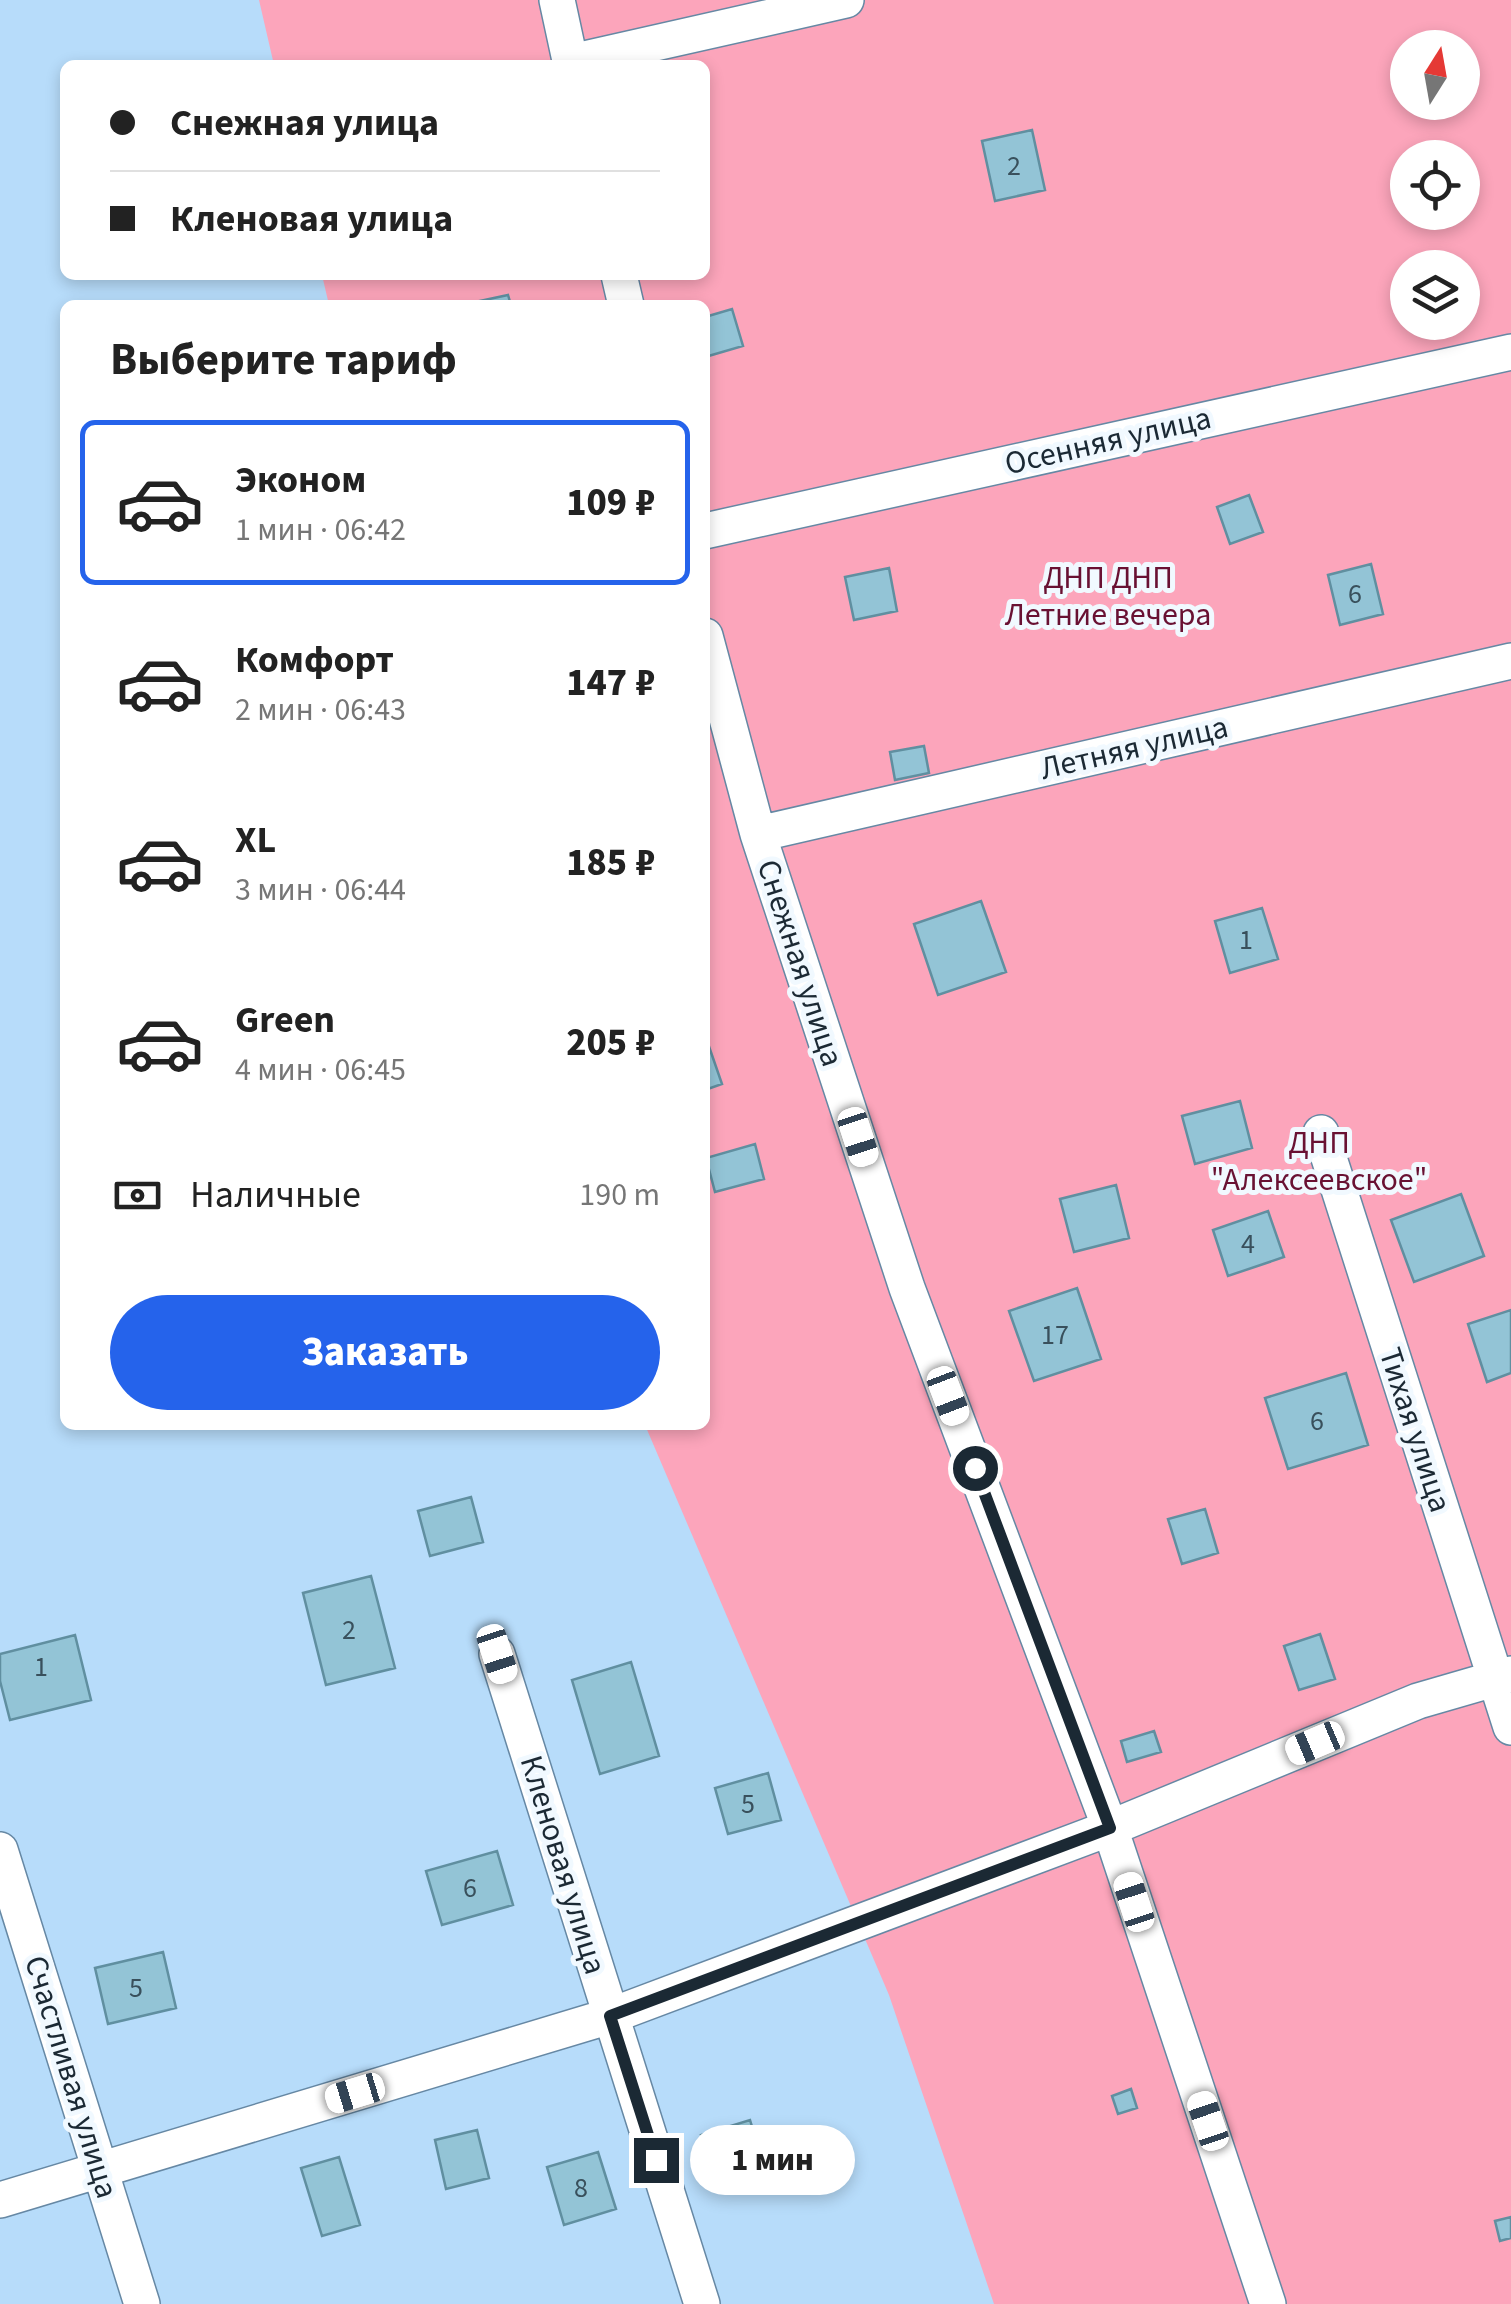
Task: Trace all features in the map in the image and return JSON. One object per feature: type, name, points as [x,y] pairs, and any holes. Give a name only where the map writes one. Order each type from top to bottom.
[{"type":"street","points":[[556,0],[570,60]]},
{"type":"street","points":[[584,60],[846,0]]},
{"type":"street","name":"Осенняя улица","points":[[710,530],[1511,352]]},
{"type":"street","name":"Снежная улица","points":[[710,655],[758,834],[907,1288],[1110,1828],[1268,2304]]},
{"type":"street","name":"Летняя улица","points":[[758,834],[1511,662]]},
{"type":"street","name":"Тихая улица","points":[[1321,1133],[1503,1678],[1511,1727]]},
{"type":"street","name":"Кленовая улица","points":[[497,1654],[702,2304]]},
{"type":"street","points":[[0,2200],[610,2016],[1110,1828],[1418,1700],[1503,1678]]},
{"type":"street","name":"Счастливая улица","points":[[0,1850],[142,2304]]},
{"type":"green space","name":"ДНП ДНП Летние вечера","points":[[259,0],[1511,0],[1511,2304],[994,2304],[889,1995],[647,1430],[710,1430],[710,300],[328,300],[323,280],[710,280],[710,60],[273,60]]},
{"type":"building","points":[[1032,130],[1045,190],[995,201],[982,141]]},
{"type":"building","points":[[732,309],[743,346],[710,356],[710,316]]},
{"type":"building","points":[[1249,495],[1263,532],[1230,544],[1217,507]]},
{"type":"building","points":[[1371,564],[1383,614],[1340,625],[1328,575]]},
{"type":"building","points":[[889,568],[897,611],[854,620],[845,577]]},
{"type":"building","points":[[924,746],[929,773],[895,780],[890,752]]},
{"type":"building","points":[[981,901],[1006,972],[938,995],[914,924]]},
{"type":"building","points":[[1262,908],[1278,959],[1230,973],[1215,921]]},
{"type":"building","points":[[710,1049],[722,1084],[710,1088]]},
{"type":"building","points":[[1240,1101],[1252,1148],[1195,1164],[1182,1116]]},
{"type":"building","points":[[755,1144],[764,1179],[715,1192],[710,1157]]},
{"type":"building","points":[[1116,1185],[1129,1238],[1074,1252],[1060,1199]]},
{"type":"building","points":[[1461,1194],[1484,1256],[1414,1282],[1391,1220]]},
{"type":"building","points":[[1268,1211],[1284,1257],[1228,1276],[1213,1230]]},
{"type":"building","points":[[1077,1288],[1101,1359],[1034,1381],[1009,1311]]},
{"type":"building","points":[[1511,1310],[1511,1373],[1487,1382],[1468,1324]]},
{"type":"building","points":[[1346,1373],[1368,1445],[1288,1469],[1265,1398]]},
{"type":"building","points":[[471,1497],[483,1542],[430,1556],[418,1511]]},
{"type":"building","points":[[1205,1509],[1218,1553],[1182,1564],[1168,1519]]},
{"type":"building","points":[[371,1576],[395,1668],[326,1685],[303,1593]]},
{"type":"building","points":[[1320,1634],[1335,1679],[1299,1690],[1284,1646]]},
{"type":"building","points":[[75,1635],[91,1700],[10,1720],[0,1681],[0,1654]]},
{"type":"building","points":[[631,1662],[659,1756],[600,1774],[572,1680]]},
{"type":"building","points":[[1154,1731],[1161,1752],[1127,1762],[1121,1741]]},
{"type":"building","points":[[768,1773],[781,1820],[728,1834],[715,1788]]},
{"type":"building","points":[[497,1851],[513,1905],[442,1925],[426,1871]]},
{"type":"building","points":[[163,1952],[176,2008],[108,2024],[95,1968]]},
{"type":"building","points":[[1131,2089],[1137,2108],[1118,2114],[1112,2096]]},
{"type":"building","points":[[750,2120],[765,2169],[717,2184],[701,2135]]},
{"type":"building","points":[[477,2130],[489,2178],[446,2189],[435,2140]]},
{"type":"building","points":[[598,2152],[616,2209],[564,2225],[547,2167]]},
{"type":"building","points":[[339,2157],[360,2225],[322,2236],[301,2168]]},
{"type":"building","points":[[1511,2217],[1511,2238],[1500,2241],[1495,2221]]},
{"type":"route","points":[[656,2160],[610,2016],[1110,1828],[975,1468]]},
{"type":"park label","name":"ДНП \"Алексеевское\"","points":[[1319,1162]]}]
